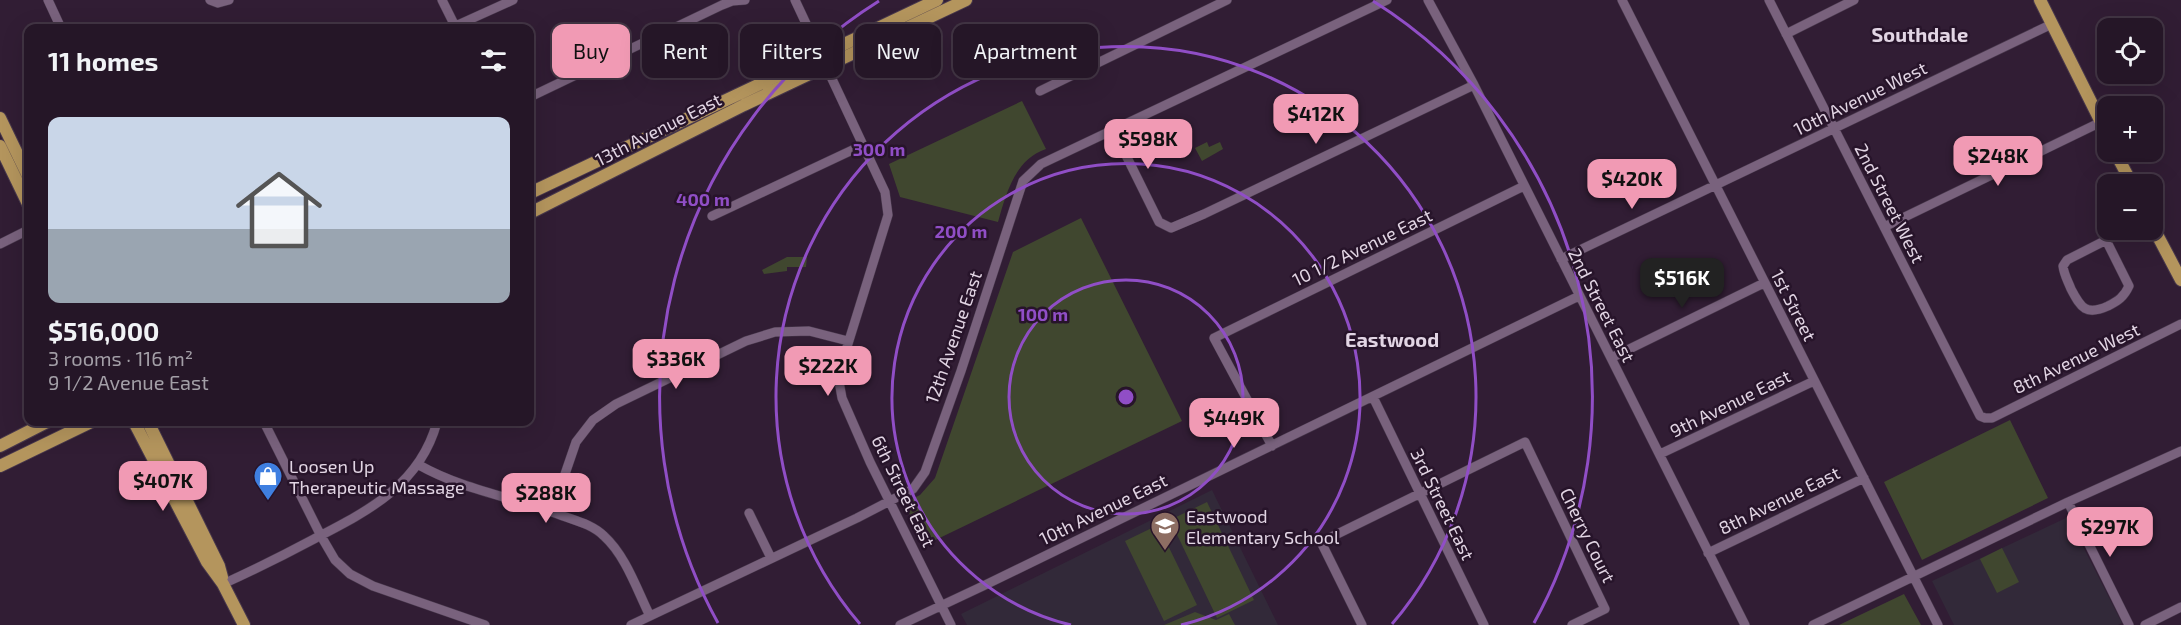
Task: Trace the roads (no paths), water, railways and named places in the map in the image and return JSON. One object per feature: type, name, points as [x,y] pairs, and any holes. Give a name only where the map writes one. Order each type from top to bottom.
[{"type":"main road","name":"13th Avenue East","points":[[843,49],[937,0]]},
{"type":"main road","name":"13th Avenue East","points":[[843,52],[966,0]]},
{"type":"main road","points":[[2040,0],[2097,114]]},
{"type":"main road","name":"13th Avenue East","points":[[534,191],[783,78]]},
{"type":"main road","name":"13th Avenue East","points":[[534,211],[789,78]]},
{"type":"main road","points":[[0,118],[24,168]]},
{"type":"main road","points":[[0,146],[24,196]]},
{"type":"main road","points":[[2160,240],[2181,280]]},
{"type":"main road","points":[[0,446],[39,426]]},
{"type":"main road","points":[[0,466],[83,426]]},
{"type":"main road","points":[[136,426],[207,562],[223,584],[244,625]]},
{"type":"main road","points":[[150,426],[219,566],[223,584]]},
{"type":"street","points":[[48,0],[59,24]]},
{"type":"street","points":[[214,2],[229,0]]},
{"type":"street","points":[[442,0],[452,24]]},
{"type":"street","points":[[462,24],[513,0]]},
{"type":"street","points":[[534,95],[722,5],[745,0]]},
{"type":"street","name":"6th Street East","points":[[795,0],[806,24]]},
{"type":"street","points":[[1040,91],[1227,0]]},
{"type":"street","name":"12th Avenue East","points":[[631,625],[913,489],[925,472],[1023,182],[1041,164],[1388,0]]},
{"type":"street","name":"2nd Street East","points":[[1428,0],[1474,85],[1745,625]]},
{"type":"street","name":"1st Street","points":[[1622,0],[1938,625]]},
{"type":"street","name":"2nd Street West","points":[[1769,0],[1978,413],[1985,418]]},
{"type":"street","points":[[1786,34],[1854,0]]},
{"type":"street","name":"10th Avenue West","points":[[1715,185],[2052,24]]},
{"type":"street","name":"6th Street East","points":[[831,78],[885,192],[888,215],[838,376],[842,398],[889,501],[951,625]]},
{"type":"street","points":[[1113,129],[1159,222],[1171,228],[1474,85]]},
{"type":"street","points":[[1884,227],[2097,124]]},
{"type":"street","points":[[712,216],[863,145]]},
{"type":"street","points":[[1561,259],[1715,185]]},
{"type":"street","name":"10 1/2 Avenue East","points":[[1272,446],[1214,338],[1524,186]]},
{"type":"street","points":[[0,244],[24,232]]},
{"type":"street","points":[[2106,240],[2129,286],[2120,300],[2100,309],[2087,310],[2080,305],[2064,274],[2063,266],[2067,260],[2106,240]]},
{"type":"street","points":[[1611,358],[1764,283]]},
{"type":"street","name":"10th Avenue East","points":[[900,625],[1579,296]]},
{"type":"street","name":"8th Avenue West","points":[[1985,418],[1992,418],[2038,396],[2181,324]]},
{"type":"street","points":[[552,512],[576,442],[593,420],[616,404],[746,341],[775,332],[809,331],[848,341]]},
{"type":"street","name":"9th Avenue East","points":[[1660,454],[1814,381]]},
{"type":"street","name":"3rd Street East","points":[[1373,397],[1484,625]]},
{"type":"street","points":[[266,426],[321,536],[335,560],[350,574],[373,586],[485,625]]},
{"type":"street","points":[[223,584],[357,518],[386,499],[419,465],[435,426]]},
{"type":"street","name":"Cherry Court","points":[[1420,493],[1525,442],[1605,609],[1572,625]]},
{"type":"street","points":[[1813,625],[2068,502],[2181,451]]},
{"type":"street","points":[[419,465],[446,478],[552,512],[583,524],[603,535],[624,563],[650,616]]},
{"type":"street","name":"8th Avenue East","points":[[1708,552],[1864,478]]},
{"type":"street","points":[[1362,625],[1321,542],[1420,493]]},
{"type":"street","points":[[2068,502],[2129,625]]},
{"type":"street","points":[[749,513],[771,558]]},
{"type":"street","points":[[2145,625],[2181,607]]},
{"type":"place","name":"Loosen Up Therapeutic Massage","points":[[268,502]]},
{"type":"place","name":"Eastwood Elementary School","points":[[1165,552]]},
{"type":"district","name":"Southdale","points":[[1920,34]]},
{"type":"district","name":"Eastwood","points":[[1392,339]]}]
